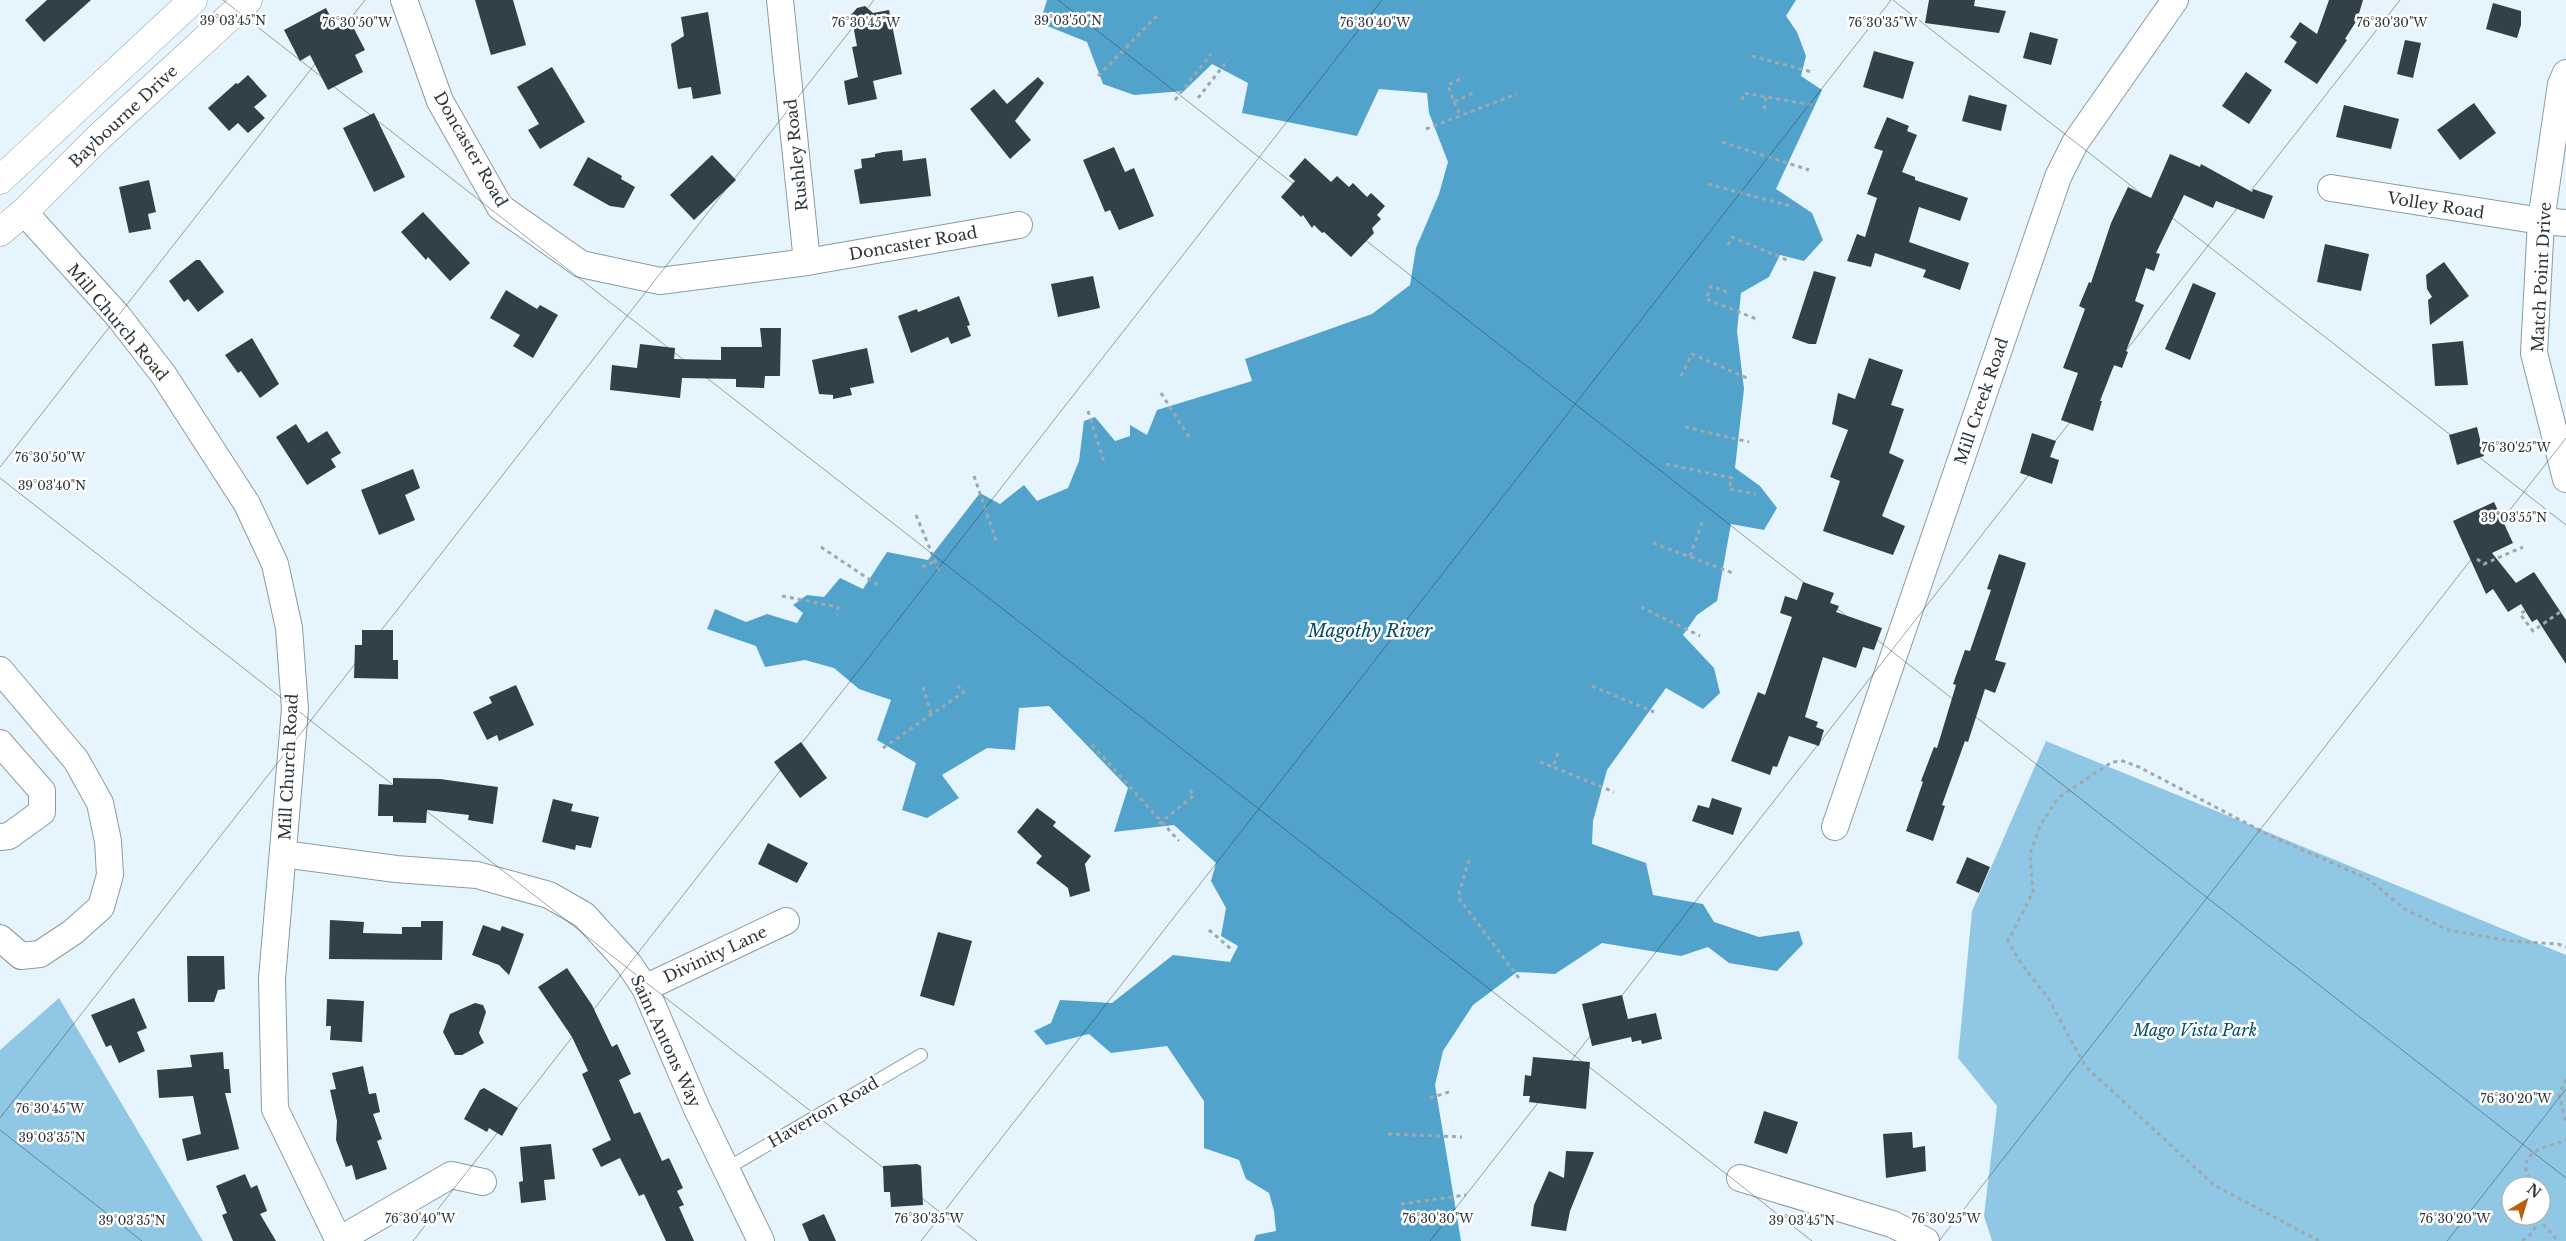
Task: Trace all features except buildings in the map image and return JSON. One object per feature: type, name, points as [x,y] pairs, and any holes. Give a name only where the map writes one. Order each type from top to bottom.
[{"type":"street","points":[[0,180],[193,0]]},
{"type":"street","name":"Baybourne Drive","points":[[0,232],[24,212],[99,137],[248,0]]},
{"type":"street","name":"Doncaster Road","points":[[404,0],[440,101],[500,207],[581,264],[660,281],[807,262],[1018,225]]},
{"type":"street","name":"Rushley Road","points":[[780,0],[807,262]]},
{"type":"street","name":"Mill Creek Road","points":[[1835,827],[2058,178],[2075,144],[2175,0]]},
{"type":"street","name":"Match Point Drive","points":[[2566,73],[2561,84],[2554,222],[2534,353],[2566,479]]},
{"type":"street","name":"Volley Road","points":[[2331,188],[2554,222]]},
{"type":"street","name":"Mill Church Road","points":[[24,212],[118,316],[163,374],[247,504],[275,564],[288,628],[295,709],[272,979],[275,1109],[339,1241]]},
{"type":"street","points":[[0,670],[76,760],[100,803],[108,840],[110,875],[101,907],[73,932],[40,954],[21,956],[0,938]]},
{"type":"street","points":[[0,742],[42,790],[42,812],[9,836],[0,837]]},
{"type":"street","name":"Saint Antons Way","points":[[283,854],[396,869],[477,875],[549,895],[584,914],[629,964],[644,988],[726,1169],[761,1241]]},
{"type":"street","name":"Divinity Lane","points":[[644,988],[786,921]]},
{"type":"street","points":[[339,1241],[451,1175],[482,1182]]},
{"type":"street","points":[[1740,1178],[1892,1224],[1926,1241]]},
{"type":"lane","name":"Haverton Road","points":[[726,1169],[921,1055]]},
{"type":"path","points":[[1098,76],[1158,14]]},
{"type":"path","points":[[1175,100],[1211,54]]},
{"type":"path","points":[[1752,56],[1812,72]]},
{"type":"path","points":[[1198,98],[1228,60]]},
{"type":"path","points":[[1460,79],[1448,85],[1461,116]]},
{"type":"path","points":[[1454,102],[1475,92]]},
{"type":"path","points":[[1742,100],[1744,93],[1812,105]]},
{"type":"path","points":[[1426,129],[1517,94]]},
{"type":"path","points":[[1764,109],[1766,97]]},
{"type":"path","points":[[1722,142],[1809,170]]},
{"type":"path","points":[[1708,184],[1794,207]]},
{"type":"path","points":[[1728,245],[1732,237],[1788,260]]},
{"type":"path","points":[[1727,292],[1711,286],[1706,299],[1759,320]]},
{"type":"path","points":[[1681,376],[1692,354],[1747,378]]},
{"type":"path","points":[[1161,393],[1191,440]]},
{"type":"path","points":[[1088,411],[1104,462]]},
{"type":"path","points":[[1685,427],[1749,442]]},
{"type":"path","points":[[1666,464],[1732,478],[1729,489],[1756,494]]},
{"type":"path","points":[[974,476],[997,543]]},
{"type":"path","points":[[916,515],[940,573]]},
{"type":"path","points":[[1690,556],[1702,520]]},
{"type":"path","points":[[1653,542],[1733,572]]},
{"type":"path","points":[[821,547],[879,586]]},
{"type":"path","points":[[2477,559],[2484,564],[2523,548]]},
{"type":"path","points":[[922,567],[935,560]]},
{"type":"path","points":[[782,596],[838,607],[836,615]]},
{"type":"path","points":[[1642,607],[1700,636]]},
{"type":"path","points":[[2525,611],[2520,614],[2533,631],[2560,612]]},
{"type":"path","points":[[883,748],[964,692],[958,686]]},
{"type":"path","points":[[1592,686],[1654,712]]},
{"type":"path","points":[[923,687],[931,714]]},
{"type":"path","points":[[1092,745],[1180,841]]},
{"type":"path","points":[[1553,767],[1558,753]]},
{"type":"path","points":[[2319,1241],[2214,1185],[2086,1067],[2048,998],[2022,965],[2008,941],[2033,892],[2030,854],[2040,826],[2058,798],[2112,762],[2123,761],[2139,767],[2267,834],[2368,879],[2406,910],[2448,930],[2511,941],[2558,944],[2566,948]]},
{"type":"path","points":[[1540,762],[1614,792]]},
{"type":"path","points":[[1159,824],[1194,795],[1190,790]]},
{"type":"path","points":[[1469,860],[1458,896],[1521,981]]},
{"type":"path","points":[[1209,930],[1231,949]]},
{"type":"path","points":[[2566,1080],[2559,1095],[2566,1123]]},
{"type":"path","points":[[1430,1098],[1452,1091]]},
{"type":"path","points":[[1388,1134],[1462,1137]]},
{"type":"path","points":[[2529,1176],[2526,1170],[2527,1158],[2539,1148],[2566,1140]]},
{"type":"path","points":[[1401,1204],[1466,1195]]},
{"type":"path","points":[[2522,1241],[2533,1232],[2535,1226]]},
{"type":"path","points":[[2546,1226],[2558,1241]]},
{"type":"green space","name":"Mago Vista Park","points":[[2046,741],[2566,955],[2566,1241],[1992,1241],[1984,1216],[1997,1106],[1958,1058],[1972,911]]},
{"type":"green space","points":[[59,998],[203,1241],[0,1241],[0,1050]]},
{"type":"water","name":"Magothy River","points":[[1047,0],[1796,0],[1786,16],[1797,32],[1806,56],[1801,76],[1822,90],[1776,189],[1812,213],[1823,240],[1804,261],[1780,255],[1769,277],[1741,293],[1737,331],[1744,389],[1735,468],[1760,486],[1777,508],[1764,530],[1731,524],[1717,601],[1697,615],[1683,635],[1714,668],[1720,693],[1703,709],[1666,688],[1607,770],[1593,821],[1592,844],[1646,863],[1653,895],[1703,904],[1714,922],[1759,937],[1799,931],[1803,944],[1777,971],[1729,963],[1708,947],[1681,956],[1602,943],[1555,974],[1517,972],[1473,1005],[1443,1051],[1435,1085],[1461,1241],[1254,1241],[1256,1235],[1276,1231],[1274,1211],[1269,1193],[1246,1179],[1239,1160],[1204,1148],[1204,1101],[1167,1046],[1111,1053],[1089,1034],[1046,1045],[1034,1031],[1051,1023],[1060,1000],[1112,1003],[1173,955],[1230,962],[1238,946],[1221,936],[1226,908],[1211,881],[1216,863],[1174,825],[1114,832],[1128,788],[1049,706],[1019,708],[1015,750],[987,748],[942,775],[959,798],[927,818],[902,810],[916,763],[877,740],[891,700],[859,689],[834,668],[805,660],[765,667],[756,646],[707,629],[715,609],[746,622],[767,614],[797,623],[803,613],[793,605],[807,595],[824,597],[840,578],[863,589],[887,552],[928,560],[980,493],[1000,504],[1024,485],[1037,501],[1068,488],[1079,461],[1084,421],[1095,417],[1115,441],[1130,436],[1130,425],[1147,435],[1157,410],[1252,381],[1245,359],[1372,314],[1410,285],[1416,248],[1439,194],[1448,162],[1429,113],[1427,93],[1379,89],[1357,136],[1242,113],[1248,83],[1212,64],[1184,91],[1134,95],[1103,84],[1087,42],[1040,23]]}]
